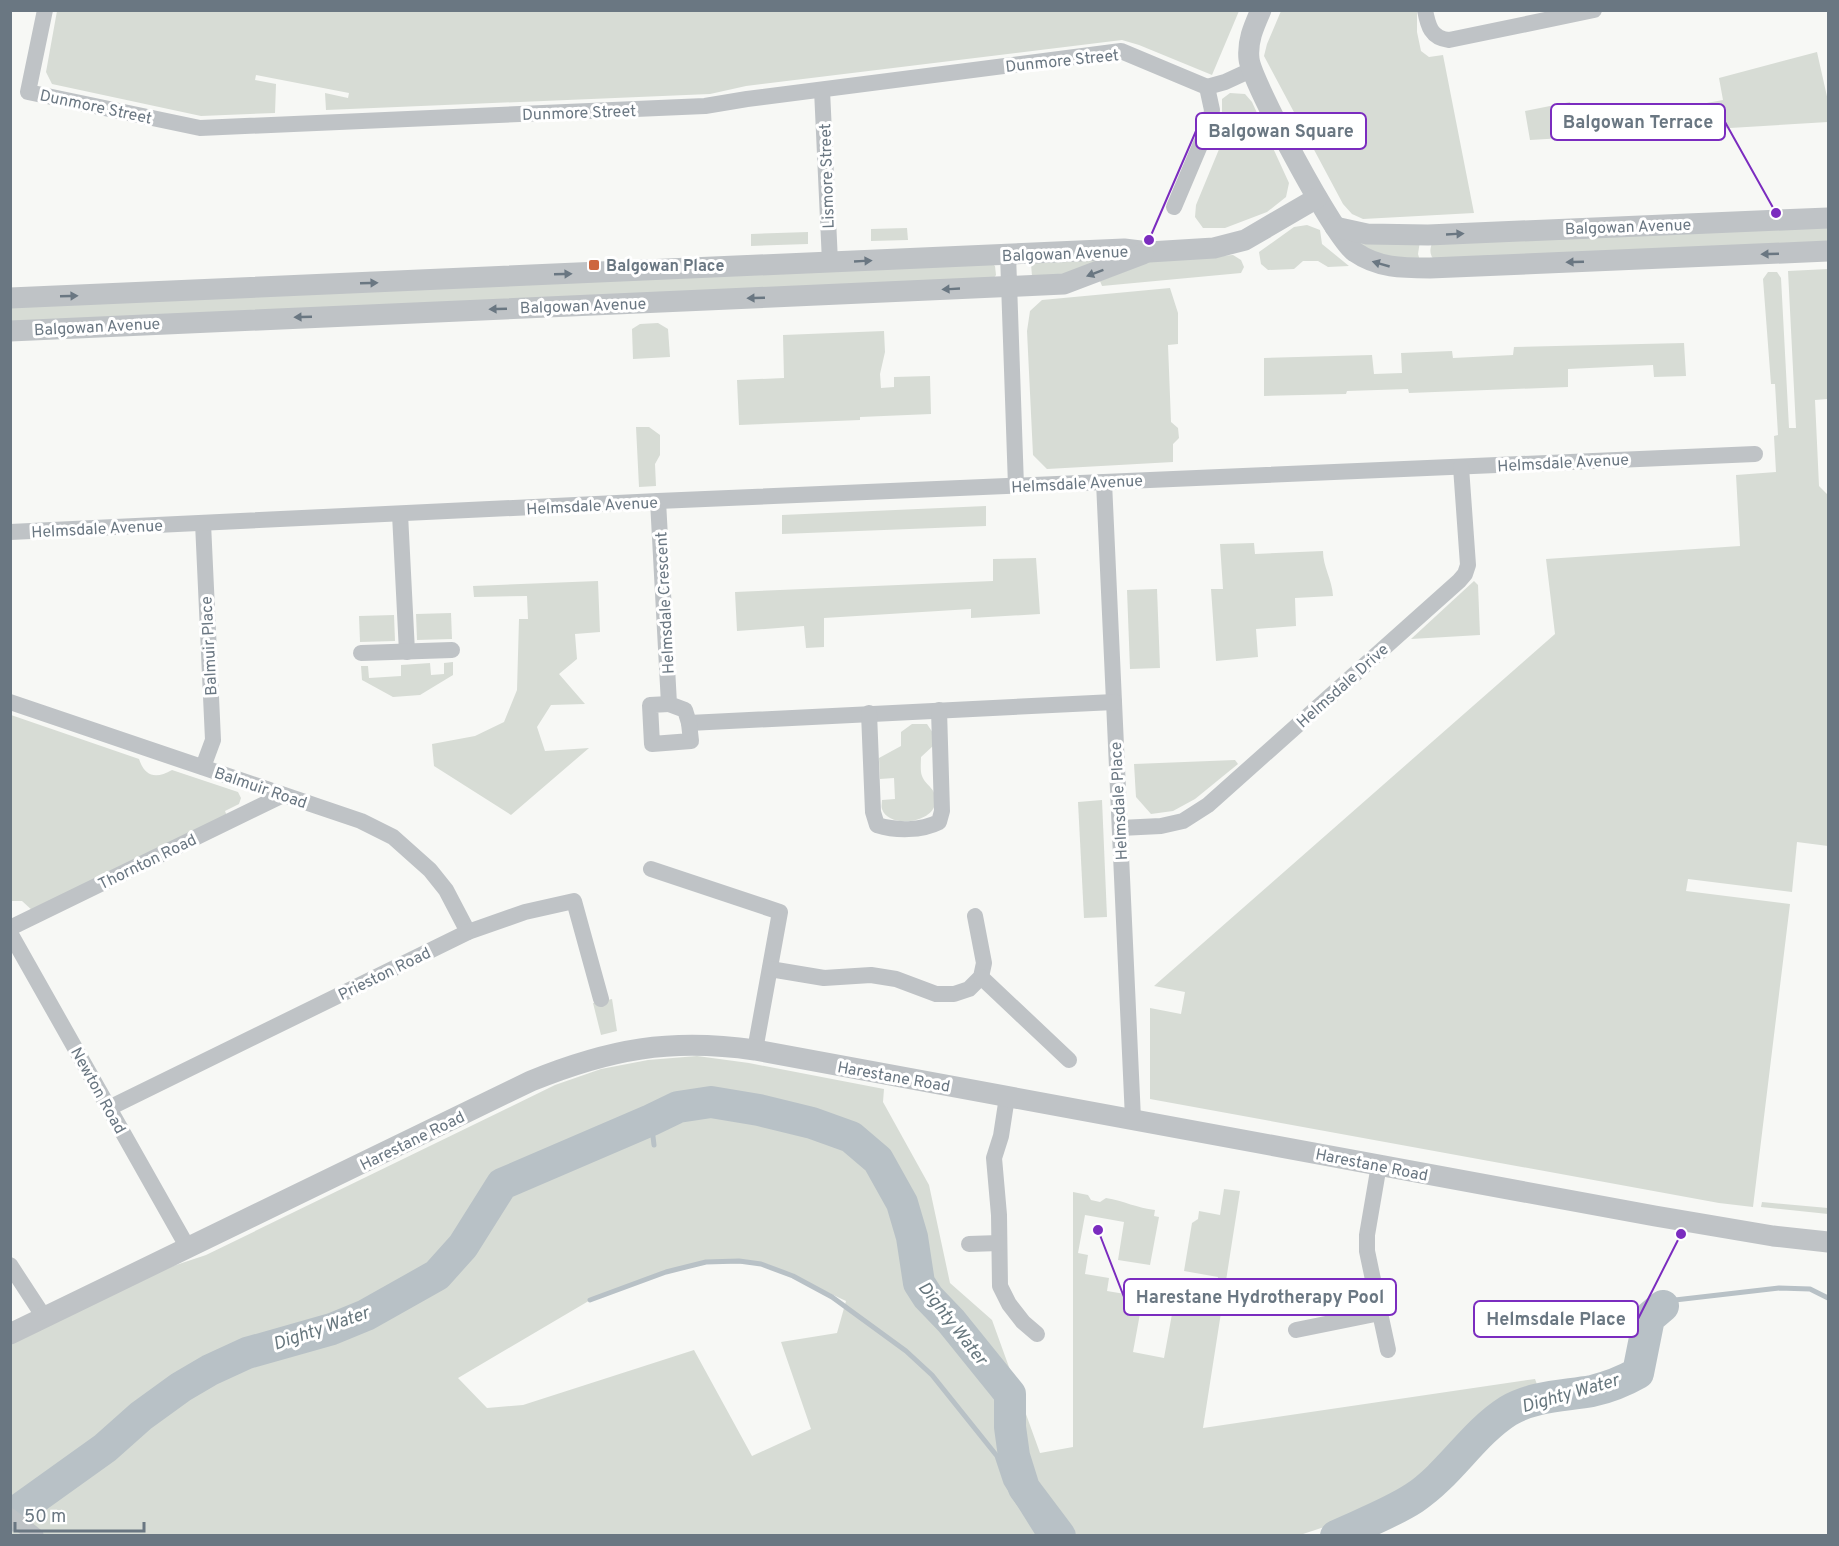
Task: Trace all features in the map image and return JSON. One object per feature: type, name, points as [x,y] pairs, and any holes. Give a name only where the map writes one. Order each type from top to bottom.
[{"type":"street","name":"Dunmore Street","points":[[45,10],[28,92],[200,128],[705,106],[1121,51],[1207,87]]},
{"type":"street","points":[[1261,10],[1251,34],[1249,46],[1251,70],[1317,198],[1335,227]]},
{"type":"street","points":[[1425,10],[1430,31],[1440,39],[1449,40],[1594,10]]},
{"type":"street","points":[[1174,207],[1210,122],[1212,110],[1207,87],[1225,82],[1251,70]]},
{"type":"street","name":"Lismore Street","points":[[822,90],[830,262]]},
{"type":"street","name":"Balgowan Avenue","points":[[10,298],[1124,249],[1149,252],[1214,248],[1245,240],[1317,198]]},
{"type":"street","name":"Balgowan Avenue","points":[[1335,227],[1367,234],[1428,235],[1828,218]]},
{"type":"street","name":"Balgowan Avenue","points":[[1335,227],[1353,251],[1378,264],[1402,268],[1828,251]]},
{"type":"street","points":[[1428,235],[1424,253],[1430,268]]},
{"type":"street","name":"Balgowan Avenue","points":[[10,331],[1064,284],[1149,252]]},
{"type":"street","points":[[1008,254],[1016,486]]},
{"type":"street","name":"Helmsdale Avenue","points":[[10,532],[658,501],[1755,454]]},
{"type":"street","name":"Helmsdale Drive","points":[[1120,828],[1161,826],[1183,821],[1208,805],[1465,574],[1468,565],[1461,467]]},
{"type":"street","name":"Helmsdale Place","points":[[1104,482],[1133,1119]]},
{"type":"street","name":"Helmsdale Crescent","points":[[658,501],[669,704]]},
{"type":"street","points":[[400,514],[407,652]]},
{"type":"street","name":"Balmuir Place","points":[[203,523],[213,740],[203,767]]},
{"type":"street","points":[[361,653],[452,650]]},
{"type":"street","name":"Balmuir Road","points":[[10,702],[361,821],[393,837],[430,870],[446,890],[468,932]]},
{"type":"street","points":[[689,723],[1114,702]]},
{"type":"street","points":[[669,704],[685,710],[689,723],[691,741],[652,744],[650,705],[669,704]]},
{"type":"street","points":[[869,713],[873,812],[877,825],[889,829],[928,828],[939,822],[942,811],[939,710]]},
{"type":"street","name":"Thornton Road","points":[[10,928],[283,795]]},
{"type":"street","points":[[651,869],[780,912],[755,1050]]},
{"type":"street","name":"Prieston Road","points":[[109,1108],[468,932],[525,912],[574,901],[602,999]]},
{"type":"street","points":[[770,969],[824,978],[871,975],[896,979],[936,994],[954,994],[969,989],[981,977],[984,963],[975,916]]},
{"type":"street","name":"Newton Road","points":[[10,933],[188,1248]]},
{"type":"street","points":[[981,977],[1069,1059]]},
{"type":"street","name":"Harestane Road","points":[[10,1334],[531,1082],[576,1063],[627,1050],[675,1045],[723,1046],[755,1050],[1773,1236],[1828,1242]]},
{"type":"street","points":[[1008,1097],[1001,1136],[994,1158],[1000,1280],[1003,1294],[1023,1322],[1037,1334]]},
{"type":"street","points":[[1379,1165],[1367,1234],[1368,1251],[1388,1350]]},
{"type":"street","points":[[969,1244],[999,1243]]},
{"type":"street","points":[[10,1265],[44,1317]]},
{"type":"street","points":[[1296,1330],[1380,1313]]},
{"type":"street","points":[[10,1516],[36,1536]]},
{"type":"shaded area","points":[[57,10],[1239,11],[1212,75],[1122,40],[746,86],[710,94],[326,110],[325,93],[348,98],[349,93],[256,75],[255,80],[276,84],[275,113],[201,116],[52,84],[46,72]]},
{"type":"shaded area","points":[[1281,11],[1417,11],[1417,32],[1421,51],[1429,57],[1443,55],[1474,213],[1363,219],[1352,214],[1343,204],[1264,56]]},
{"type":"shaded area","points":[[1817,52],[1828,101],[1828,122],[1530,140],[1525,111],[1570,102],[1574,117],[1634,105],[1636,116],[1723,100],[1719,78]]},
{"type":"shaded area","points":[[1230,93],[1245,94],[1252,102],[1289,183],[1286,197],[1267,212],[1225,228],[1203,228],[1195,217],[1196,205],[1222,142],[1222,99]]},
{"type":"shaded area","points":[[1828,222],[1828,245],[1437,263],[1430,251],[1432,243]]},
{"type":"shaded area","points":[[1307,225],[1320,230],[1322,244],[1349,266],[1328,267],[1318,261],[1303,261],[1294,269],[1268,270],[1261,264],[1259,252],[1294,227]]},
{"type":"shaded area","points":[[907,228],[908,240],[871,241],[871,229]]},
{"type":"shaded area","points":[[808,232],[808,244],[751,246],[751,234]]},
{"type":"shaded area","points":[[1354,238],[1420,241],[1418,254],[1421,264],[1372,256]]},
{"type":"shaded area","points":[[1118,253],[1075,278],[1032,276],[1031,264],[1035,258]]},
{"type":"shaded area","points":[[1233,255],[1241,260],[1244,267],[1241,273],[1102,286],[1100,281],[1151,261]]},
{"type":"shaded area","points":[[988,260],[995,266],[996,275],[991,282],[11,325],[11,303]]},
{"type":"shaded area","points":[[1828,269],[1828,399],[1815,400],[1819,486],[1828,495],[1828,846],[1797,842],[1792,892],[1688,879],[1686,891],[1790,904],[1753,1207],[1719,1203],[1150,1099],[1150,1008],[1181,1014],[1185,992],[1154,986],[1555,634],[1546,559],[1740,546],[1736,475],[1776,472],[1774,436],[1778,435],[1775,384],[1771,384],[1763,279],[1768,272],[1777,272],[1781,278],[1789,428],[1796,428],[1788,271]]},
{"type":"shaded area","points":[[1170,288],[1178,313],[1178,344],[1168,345],[1171,422],[1178,428],[1179,438],[1173,444],[1173,462],[1047,469],[1033,455],[1027,331],[1030,311],[1042,300]]},
{"type":"shaded area","points":[[658,323],[668,329],[670,357],[633,359],[632,329],[640,324]]},
{"type":"shaded area","points":[[884,331],[885,352],[880,374],[881,388],[894,387],[894,377],[930,376],[931,414],[860,417],[860,420],[739,425],[737,380],[784,378],[783,335]]},
{"type":"shaded area","points":[[1684,343],[1686,376],[1654,377],[1653,365],[1568,369],[1568,387],[1409,393],[1408,389],[1347,391],[1346,394],[1264,396],[1264,358],[1372,355],[1374,374],[1402,373],[1401,353],[1452,351],[1453,358],[1513,355],[1514,347]]},
{"type":"shaded area","points":[[636,427],[649,427],[660,435],[660,455],[655,464],[656,486],[639,487]]},
{"type":"shaded area","points":[[986,506],[986,526],[782,534],[782,515]]},
{"type":"shaded area","points":[[1254,543],[1255,554],[1323,551],[1333,596],[1295,598],[1296,626],[1256,629],[1258,657],[1216,661],[1211,589],[1223,589],[1220,544]]},
{"type":"shaded area","points":[[1036,558],[1040,614],[971,618],[971,609],[824,618],[824,647],[806,648],[804,626],[737,631],[735,592],[993,581],[993,559]]},
{"type":"shaded area","points":[[598,581],[600,632],[575,634],[577,659],[559,674],[585,704],[551,705],[537,727],[545,751],[589,748],[511,815],[434,766],[432,744],[475,736],[504,722],[517,690],[519,619],[528,619],[527,596],[474,597],[473,586]]},
{"type":"shaded area","points":[[1474,581],[1478,585],[1480,635],[1411,639]]},
{"type":"shaded area","points":[[1157,589],[1160,668],[1130,669],[1127,590]]},
{"type":"shaded area","points":[[451,613],[452,639],[417,640],[416,614]]},
{"type":"shaded area","points":[[394,615],[395,641],[360,642],[359,616]]},
{"type":"shaded area","points":[[453,662],[453,675],[420,695],[393,697],[362,680],[361,666],[368,666],[369,678],[401,676],[401,665],[430,663],[431,675],[444,674],[444,663]]},
{"type":"shaded area","points":[[11,715],[139,759],[144,770],[152,775],[161,775],[172,770],[238,792],[241,798],[239,804],[225,811],[227,816],[33,911],[22,901],[11,901]]},
{"type":"shaded area","points":[[912,724],[927,724],[933,733],[934,745],[921,757],[921,769],[924,780],[935,794],[935,804],[926,816],[900,821],[886,815],[882,809],[882,800],[895,799],[894,778],[880,779],[879,758],[901,746],[901,732]]},
{"type":"shaded area","points":[[1235,760],[1238,764],[1195,799],[1173,811],[1151,814],[1136,797],[1134,764]]},
{"type":"shaded area","points":[[1102,800],[1107,917],[1084,918],[1078,802]]},
{"type":"shaded area","points":[[612,999],[617,1031],[601,1035],[593,1003]]},
{"type":"shaded area","points":[[697,1056],[749,1063],[884,1089],[883,1102],[929,1185],[950,1283],[992,1320],[1040,1453],[1073,1447],[1073,1192],[1088,1195],[1091,1200],[1100,1202],[1106,1198],[1155,1210],[1154,1216],[1159,1217],[1150,1265],[1118,1260],[1124,1222],[1085,1215],[1078,1253],[1088,1255],[1085,1274],[1109,1278],[1107,1291],[1143,1297],[1133,1352],[1164,1358],[1174,1303],[1206,1309],[1208,1297],[1215,1298],[1218,1277],[1184,1271],[1192,1223],[1198,1219],[1199,1211],[1220,1215],[1224,1189],[1240,1191],[1203,1428],[1535,1379],[1542,1398],[1509,1410],[1415,1497],[1300,1535],[11,1536],[10,1344],[164,1269],[206,1255],[555,1085],[601,1069],[648,1060]],"holes":[[[694,1263],[767,1264],[846,1301],[837,1333],[781,1342],[811,1429],[752,1456],[694,1350],[523,1405],[487,1408],[458,1378],[592,1299]]]},
{"type":"shaded area","points":[[1762,1202],[1828,1208],[1828,1214],[1761,1207]]},
{"type":"waterway","name":"Dighty Water","points":[[10,1516],[105,1448],[141,1416],[181,1387],[210,1370],[247,1353],[332,1329],[366,1315],[437,1275],[463,1246],[502,1184],[678,1107],[711,1102],[759,1110],[812,1123],[851,1137],[878,1160],[902,1203],[912,1237],[919,1283],[928,1297],[951,1321],[1010,1394],[1010,1427],[1014,1456],[1024,1488],[1060,1536]]},
{"type":"waterway","name":"Dighty Water","points":[[651,1120],[654,1145]]},
{"type":"waterway","name":"Dighty Water","points":[[590,1300],[666,1272],[706,1262],[739,1261],[761,1264],[793,1276],[832,1297],[906,1351],[932,1375],[997,1456],[1006,1483],[1039,1536]]},
{"type":"waterway","name":"Dighty Water","points":[[1663,1306],[1675,1300],[1779,1288],[1810,1289],[1828,1298]]},
{"type":"waterway","name":"Dighty Water","points":[[1336,1536],[1414,1498],[1439,1478],[1483,1431],[1508,1411],[1538,1399],[1604,1388],[1638,1373],[1649,1318],[1663,1306]]},
{"type":"place","name":"Balgowan Terrace","points":[[1776,213]]},
{"type":"place","name":"Balgowan Square","points":[[1149,240]]},
{"type":"place","name":"Balgowan Place","points":[[594,265]]},
{"type":"place","name":"Harestane Hydrotherapy Pool","points":[[1098,1230]]},
{"type":"place","name":"Helmsdale Place","points":[[1681,1234]]}]
